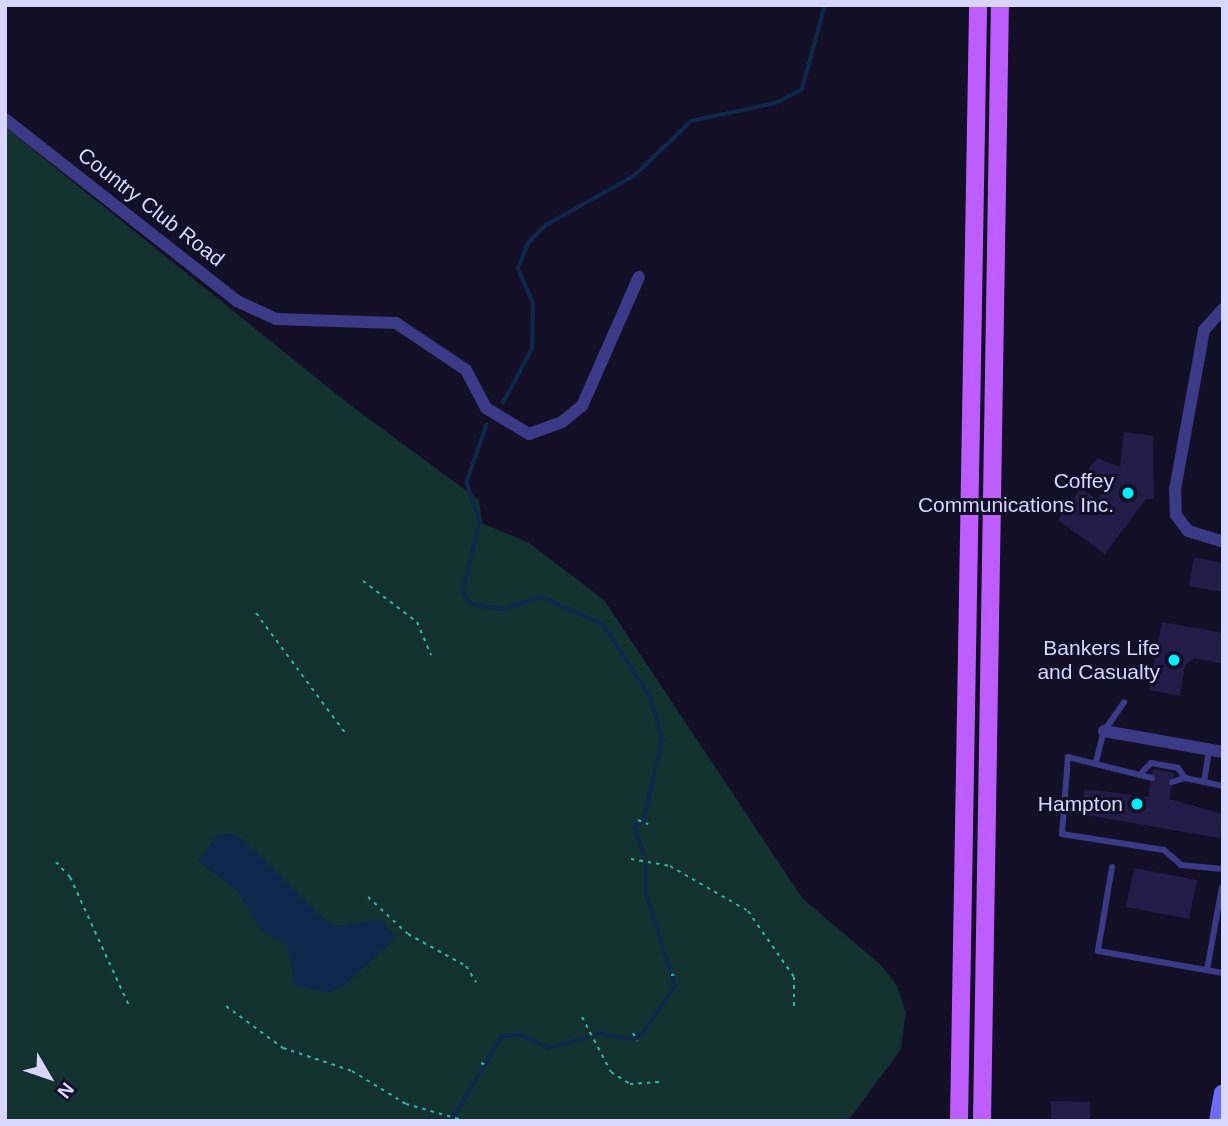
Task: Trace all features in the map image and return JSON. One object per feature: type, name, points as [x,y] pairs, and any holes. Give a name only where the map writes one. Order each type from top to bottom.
[{"type":"main road","points":[[959,1121],[978,5]]},
{"type":"main road","points":[[982,1121],[1000,5]]},
{"type":"main road","points":[[1218,1121],[1223,1093]]},
{"type":"street","name":"Country Club Road","points":[[5,119],[237,301],[276,318],[397,323],[466,370],[486,408],[529,435],[562,422],[582,406],[639,276]]},
{"type":"street","points":[[1223,309],[1204,330],[1175,489],[1177,515],[1188,531],[1223,542]]},
{"type":"street","points":[[1104,731],[1223,752]]},
{"type":"lane","points":[[1096,762],[1104,731],[1124,702]]},
{"type":"lane","points":[[1204,782],[1209,750]]},
{"type":"lane","points":[[1152,778],[1143,771],[1068,757],[1062,834],[1164,850],[1181,865],[1223,869]]},
{"type":"lane","points":[[1143,771],[1150,763],[1178,768],[1185,778]]},
{"type":"lane","points":[[1172,782],[1185,778],[1223,786]]},
{"type":"lane","points":[[1112,867],[1098,951],[1223,973]]},
{"type":"lane","points":[[1207,970],[1222,887]]},
{"type":"path","points":[[363,581],[417,622],[431,655]]},
{"type":"path","points":[[256,613],[346,734]]},
{"type":"path","points":[[638,820],[648,824]]},
{"type":"path","points":[[631,859],[670,866],[755,917],[794,977],[794,1008]]},
{"type":"path","points":[[56,862],[70,877],[130,1008]]},
{"type":"path","points":[[368,897],[408,934],[466,966],[476,982]]},
{"type":"path","points":[[671,975],[679,974]]},
{"type":"path","points":[[226,1006],[283,1048],[352,1071],[396,1100],[466,1121]]},
{"type":"path","points":[[582,1017],[611,1072],[630,1084],[662,1082]]},
{"type":"path","points":[[633,1033],[637,1041]]},
{"type":"path","points":[[481,1063],[488,1066]]},
{"type":"green space","points":[[5,127],[350,405],[479,500],[482,523],[529,543],[604,600],[803,899],[881,965],[897,986],[906,1012],[901,1049],[848,1121],[5,1121]]},
{"type":"water","points":[[218,834],[235,834],[254,849],[324,919],[338,926],[381,919],[396,938],[344,986],[328,993],[294,985],[288,946],[261,931],[238,892],[198,861]]},
{"type":"building","name":"Coffey Communications Inc.","points":[[1124,432],[1153,436],[1154,499],[1146,499],[1105,554],[1058,520],[1081,488],[1097,500],[1108,487],[1088,469],[1097,458],[1120,467]]},
{"type":"building","points":[[1194,557],[1223,563],[1223,592],[1189,586]]},
{"type":"building","name":"Bankers Life and Casualty","points":[[1162,622],[1223,633],[1223,664],[1194,658],[1185,665],[1180,696],[1149,690]]},
{"type":"building","name":"Hampton","points":[[1153,769],[1174,773],[1169,799],[1223,814],[1220,838],[1080,814],[1085,789],[1148,797]]},
{"type":"building","points":[[1134,868],[1197,880],[1189,919],[1126,907]]},
{"type":"building","points":[[1051,1101],[1090,1102],[1090,1121],[1051,1121]]},
{"type":"waterway","points":[[503,403],[532,349],[533,303],[518,269],[528,243],[546,225],[634,176],[691,121],[776,103],[802,89],[825,5]]},
{"type":"waterway","points":[[487,425],[467,482],[480,523],[463,592],[471,604],[502,609],[542,597],[604,625],[651,698],[663,739],[644,821],[635,826],[644,855]]},
{"type":"waterway","points":[[596,1033],[631,1039],[643,1033],[675,986],[646,894],[646,867]]},
{"type":"waterway","points":[[451,1121],[502,1036],[521,1035],[549,1048],[588,1037]]},
{"type":"place","name":"Coffey Communications Inc.","points":[[1128,493]]},
{"type":"place","name":"Bankers Life and Casualty","points":[[1174,660]]},
{"type":"place","name":"Hampton","points":[[1137,804]]}]
